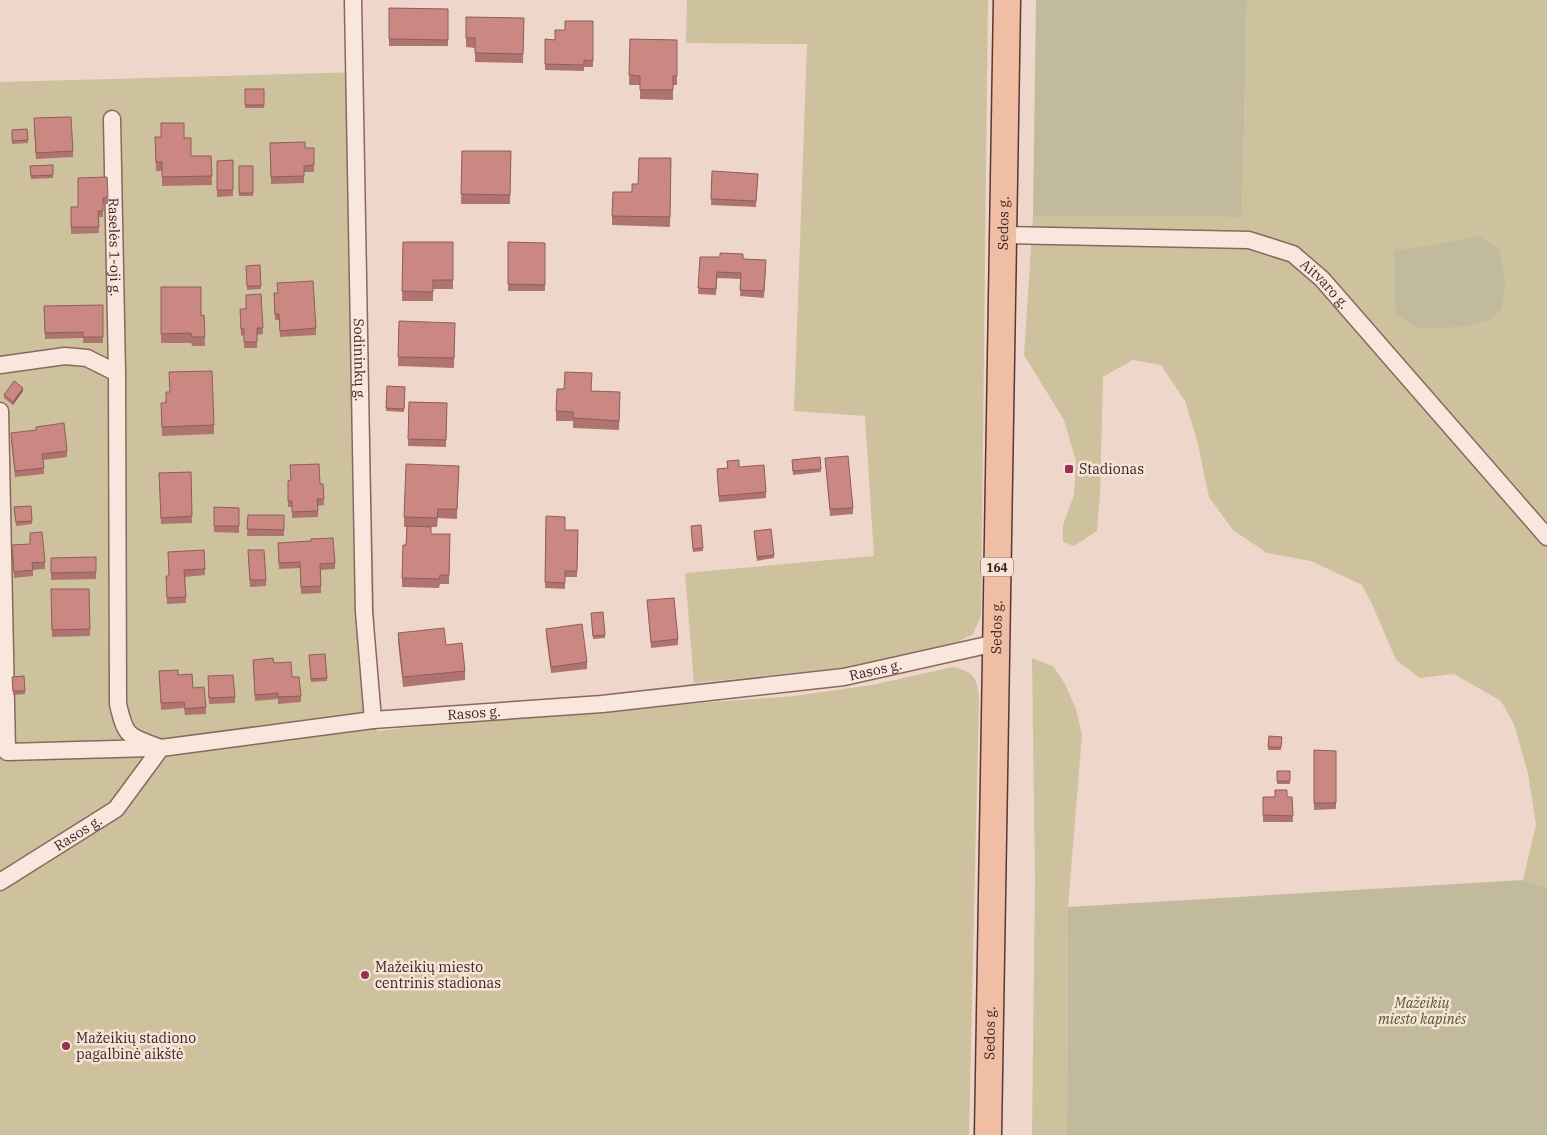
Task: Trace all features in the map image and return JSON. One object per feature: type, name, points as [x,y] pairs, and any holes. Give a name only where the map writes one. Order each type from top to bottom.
[{"type":"main road","name":"Sedos g.","points":[[988,1135],[1007,0]]},
{"type":"street","name":"Sodininkų g.","points":[[353,0],[364,612],[373,720]]},
{"type":"street","name":"Raselės 1-oji g.","points":[[112,119],[117,373],[118,704],[122,724],[131,737],[161,748]]},
{"type":"street","name":"Aitvaro g.","points":[[1003,236],[1249,240],[1293,254],[1322,280],[1547,536]]},
{"type":"street","points":[[0,365],[65,356],[87,358],[117,373]]},
{"type":"street","points":[[0,411],[7,752],[161,748]]},
{"type":"street","name":"Rasos g.","points":[[0,882],[116,809],[161,748],[373,720],[602,704],[844,677],[996,643]]},
{"type":"shaded area","points":[[687,0],[988,0],[981,616],[973,634],[956,643],[852,667],[694,683],[685,573],[874,556],[865,416],[794,411],[807,44],[686,43]]},
{"type":"shaded area","points":[[1247,0],[1547,0],[1547,888],[1523,880],[1536,824],[1528,773],[1514,724],[1501,701],[1454,674],[1420,678],[1396,660],[1362,585],[1311,561],[1267,553],[1233,530],[1209,497],[1197,440],[1185,401],[1161,365],[1133,360],[1103,377],[1100,494],[1097,531],[1074,546],[1063,542],[1063,525],[1074,495],[1076,461],[1064,420],[1024,355],[1033,216],[1242,217]]},
{"type":"shaded area","points":[[362,72],[377,731],[487,719],[794,696],[872,685],[953,667],[969,673],[977,684],[979,696],[969,1135],[0,1135],[0,82]]},
{"type":"shaded area","points":[[1032,658],[1054,667],[1066,686],[1076,709],[1082,735],[1068,907],[1067,1135],[1032,1135],[1035,879]]},
{"type":"green space","points":[[1036,0],[1247,0],[1242,217],[1033,216]]},
{"type":"green space","points":[[1479,236],[1499,249],[1505,283],[1502,308],[1491,319],[1465,327],[1417,328],[1396,314],[1394,285],[1395,250]]},
{"type":"green space","name":"Mažeikių miesto kapinės","points":[[1523,880],[1547,888],[1547,1135],[1067,1135],[1068,907]]},
{"type":"building","points":[[389,8],[448,9],[448,40],[389,39]]},
{"type":"building","points":[[466,17],[524,18],[523,54],[475,53],[475,38],[466,38]]},
{"type":"building","points":[[565,21],[593,21],[593,61],[584,60],[584,65],[545,64],[545,39],[555,40],[555,30],[565,30]]},
{"type":"building","points":[[630,39],[677,40],[677,76],[673,76],[673,90],[640,90],[640,76],[629,75]]},
{"type":"building","points":[[245,89],[264,89],[264,105],[245,105]]},
{"type":"building","points":[[71,117],[73,151],[36,153],[34,118]]},
{"type":"building","points":[[161,123],[184,123],[184,138],[191,138],[191,156],[211,156],[212,176],[162,177],[162,162],[156,162],[155,137],[161,137]]},
{"type":"building","points":[[27,129],[28,140],[12,141],[12,130]]},
{"type":"building","points":[[305,142],[305,148],[314,148],[314,165],[304,166],[304,176],[271,177],[270,143]]},
{"type":"building","points":[[462,151],[511,151],[510,195],[461,194]]},
{"type":"building","points":[[639,158],[671,158],[670,217],[612,216],[613,192],[632,192],[632,184],[638,184]]},
{"type":"building","points":[[233,160],[233,190],[217,190],[217,161]]},
{"type":"building","points":[[53,165],[53,175],[31,176],[30,166]]},
{"type":"building","points":[[239,166],[253,166],[253,193],[239,193]]},
{"type":"building","points":[[712,171],[758,174],[756,201],[711,199]]},
{"type":"building","points":[[107,177],[108,197],[103,198],[103,211],[98,211],[99,227],[71,227],[71,207],[78,207],[78,178]]},
{"type":"building","points":[[403,242],[453,242],[453,280],[433,280],[433,292],[402,291]]},
{"type":"building","points":[[508,242],[545,243],[545,285],[508,284]]},
{"type":"building","points":[[720,253],[743,254],[743,259],[766,260],[764,291],[740,290],[741,273],[717,272],[716,289],[698,288],[700,257],[720,257]]},
{"type":"building","points":[[260,265],[261,286],[247,286],[246,266]]},
{"type":"building","points":[[313,281],[316,328],[280,331],[279,314],[275,314],[274,293],[278,293],[277,283]]},
{"type":"building","points":[[161,287],[201,287],[201,316],[204,315],[205,337],[192,337],[191,333],[161,334]]},
{"type":"building","points":[[261,294],[263,328],[257,328],[257,342],[244,342],[244,329],[241,329],[240,309],[246,309],[246,295]]},
{"type":"building","points":[[103,305],[103,337],[83,337],[83,332],[45,333],[44,306]]},
{"type":"building","points":[[399,321],[455,323],[454,358],[398,357]]},
{"type":"building","points":[[212,371],[214,425],[162,427],[161,403],[166,403],[166,392],[170,392],[169,372]]},
{"type":"building","points":[[565,372],[592,373],[591,391],[620,392],[619,421],[573,418],[573,412],[556,411],[557,389],[564,389]]},
{"type":"building","points":[[14,381],[23,388],[13,402],[4,395]]},
{"type":"building","points":[[387,386],[405,387],[404,409],[386,408]]},
{"type":"building","points":[[409,402],[447,403],[446,440],[408,439]]},
{"type":"building","points":[[64,423],[67,451],[42,454],[44,468],[15,471],[11,433],[36,430],[36,427]]},
{"type":"building","points":[[848,456],[853,508],[830,509],[825,458]]},
{"type":"building","points":[[820,457],[821,469],[793,471],[792,460]]},
{"type":"building","points":[[739,460],[739,467],[764,465],[766,492],[719,496],[717,469],[728,468],[727,461]]},
{"type":"building","points":[[319,464],[320,484],[323,484],[324,499],[317,499],[318,511],[292,512],[292,501],[288,501],[288,481],[291,480],[290,465]]},
{"type":"building","points":[[406,464],[459,466],[457,509],[438,509],[437,518],[404,517]]},
{"type":"building","points":[[191,472],[192,516],[161,518],[159,473]]},
{"type":"building","points":[[31,506],[32,521],[16,522],[14,507]]},
{"type":"building","points":[[214,507],[239,508],[239,526],[214,526]]},
{"type":"building","points":[[248,515],[284,515],[284,530],[247,529]]},
{"type":"building","points":[[546,516],[565,517],[565,530],[578,530],[577,571],[565,571],[565,583],[545,582]]},
{"type":"building","points":[[701,525],[703,548],[693,549],[691,526]]},
{"type":"building","points":[[407,526],[431,527],[431,534],[450,534],[449,575],[440,575],[439,579],[402,578],[403,545],[406,545]]},
{"type":"building","points":[[771,529],[774,555],[757,557],[754,531]]},
{"type":"building","points":[[42,532],[45,562],[32,563],[33,570],[14,572],[12,545],[30,544],[30,533]]},
{"type":"building","points":[[333,538],[335,563],[320,564],[321,586],[301,587],[300,562],[279,563],[278,543]]},
{"type":"building","points":[[204,550],[205,569],[184,570],[186,597],[167,598],[166,576],[169,576],[168,552]]},
{"type":"building","points":[[248,550],[264,550],[266,580],[250,580]]},
{"type":"building","points":[[96,557],[96,572],[51,573],[51,558]]},
{"type":"building","points":[[51,589],[89,589],[90,629],[52,630]]},
{"type":"building","points":[[674,598],[678,639],[651,642],[647,600]]},
{"type":"building","points":[[603,612],[605,635],[593,636],[591,613]]},
{"type":"building","points":[[582,624],[587,662],[551,667],[546,629]]},
{"type":"building","points":[[444,628],[446,645],[462,643],[465,671],[403,677],[398,633]]},
{"type":"building","points":[[325,654],[327,678],[311,679],[309,655]]},
{"type":"building","points":[[273,658],[274,663],[291,662],[292,677],[299,677],[301,696],[278,697],[278,693],[255,695],[253,660]]},
{"type":"building","points":[[178,670],[178,675],[192,674],[193,688],[204,687],[206,707],[185,709],[184,702],[161,703],[159,671]]},
{"type":"building","points":[[233,675],[235,697],[209,698],[208,676]]},
{"type":"building","points":[[24,676],[25,691],[13,691],[12,677]]},
{"type":"building","points":[[1269,736],[1282,737],[1281,747],[1268,747]]},
{"type":"building","points":[[1314,750],[1336,751],[1336,803],[1314,803]]},
{"type":"building","points":[[1277,771],[1290,771],[1290,781],[1277,781]]},
{"type":"building","points":[[1275,790],[1287,790],[1287,797],[1292,797],[1293,816],[1263,815],[1263,797],[1275,797]]},
{"type":"place","name":"Stadionas","points":[[1069,469]]},
{"type":"place","name":"Mažeikių miesto centrinis stadionas","points":[[365,975]]},
{"type":"place","name":"Mažeikių stadiono pagalbinė aikštė","points":[[66,1046]]}]
